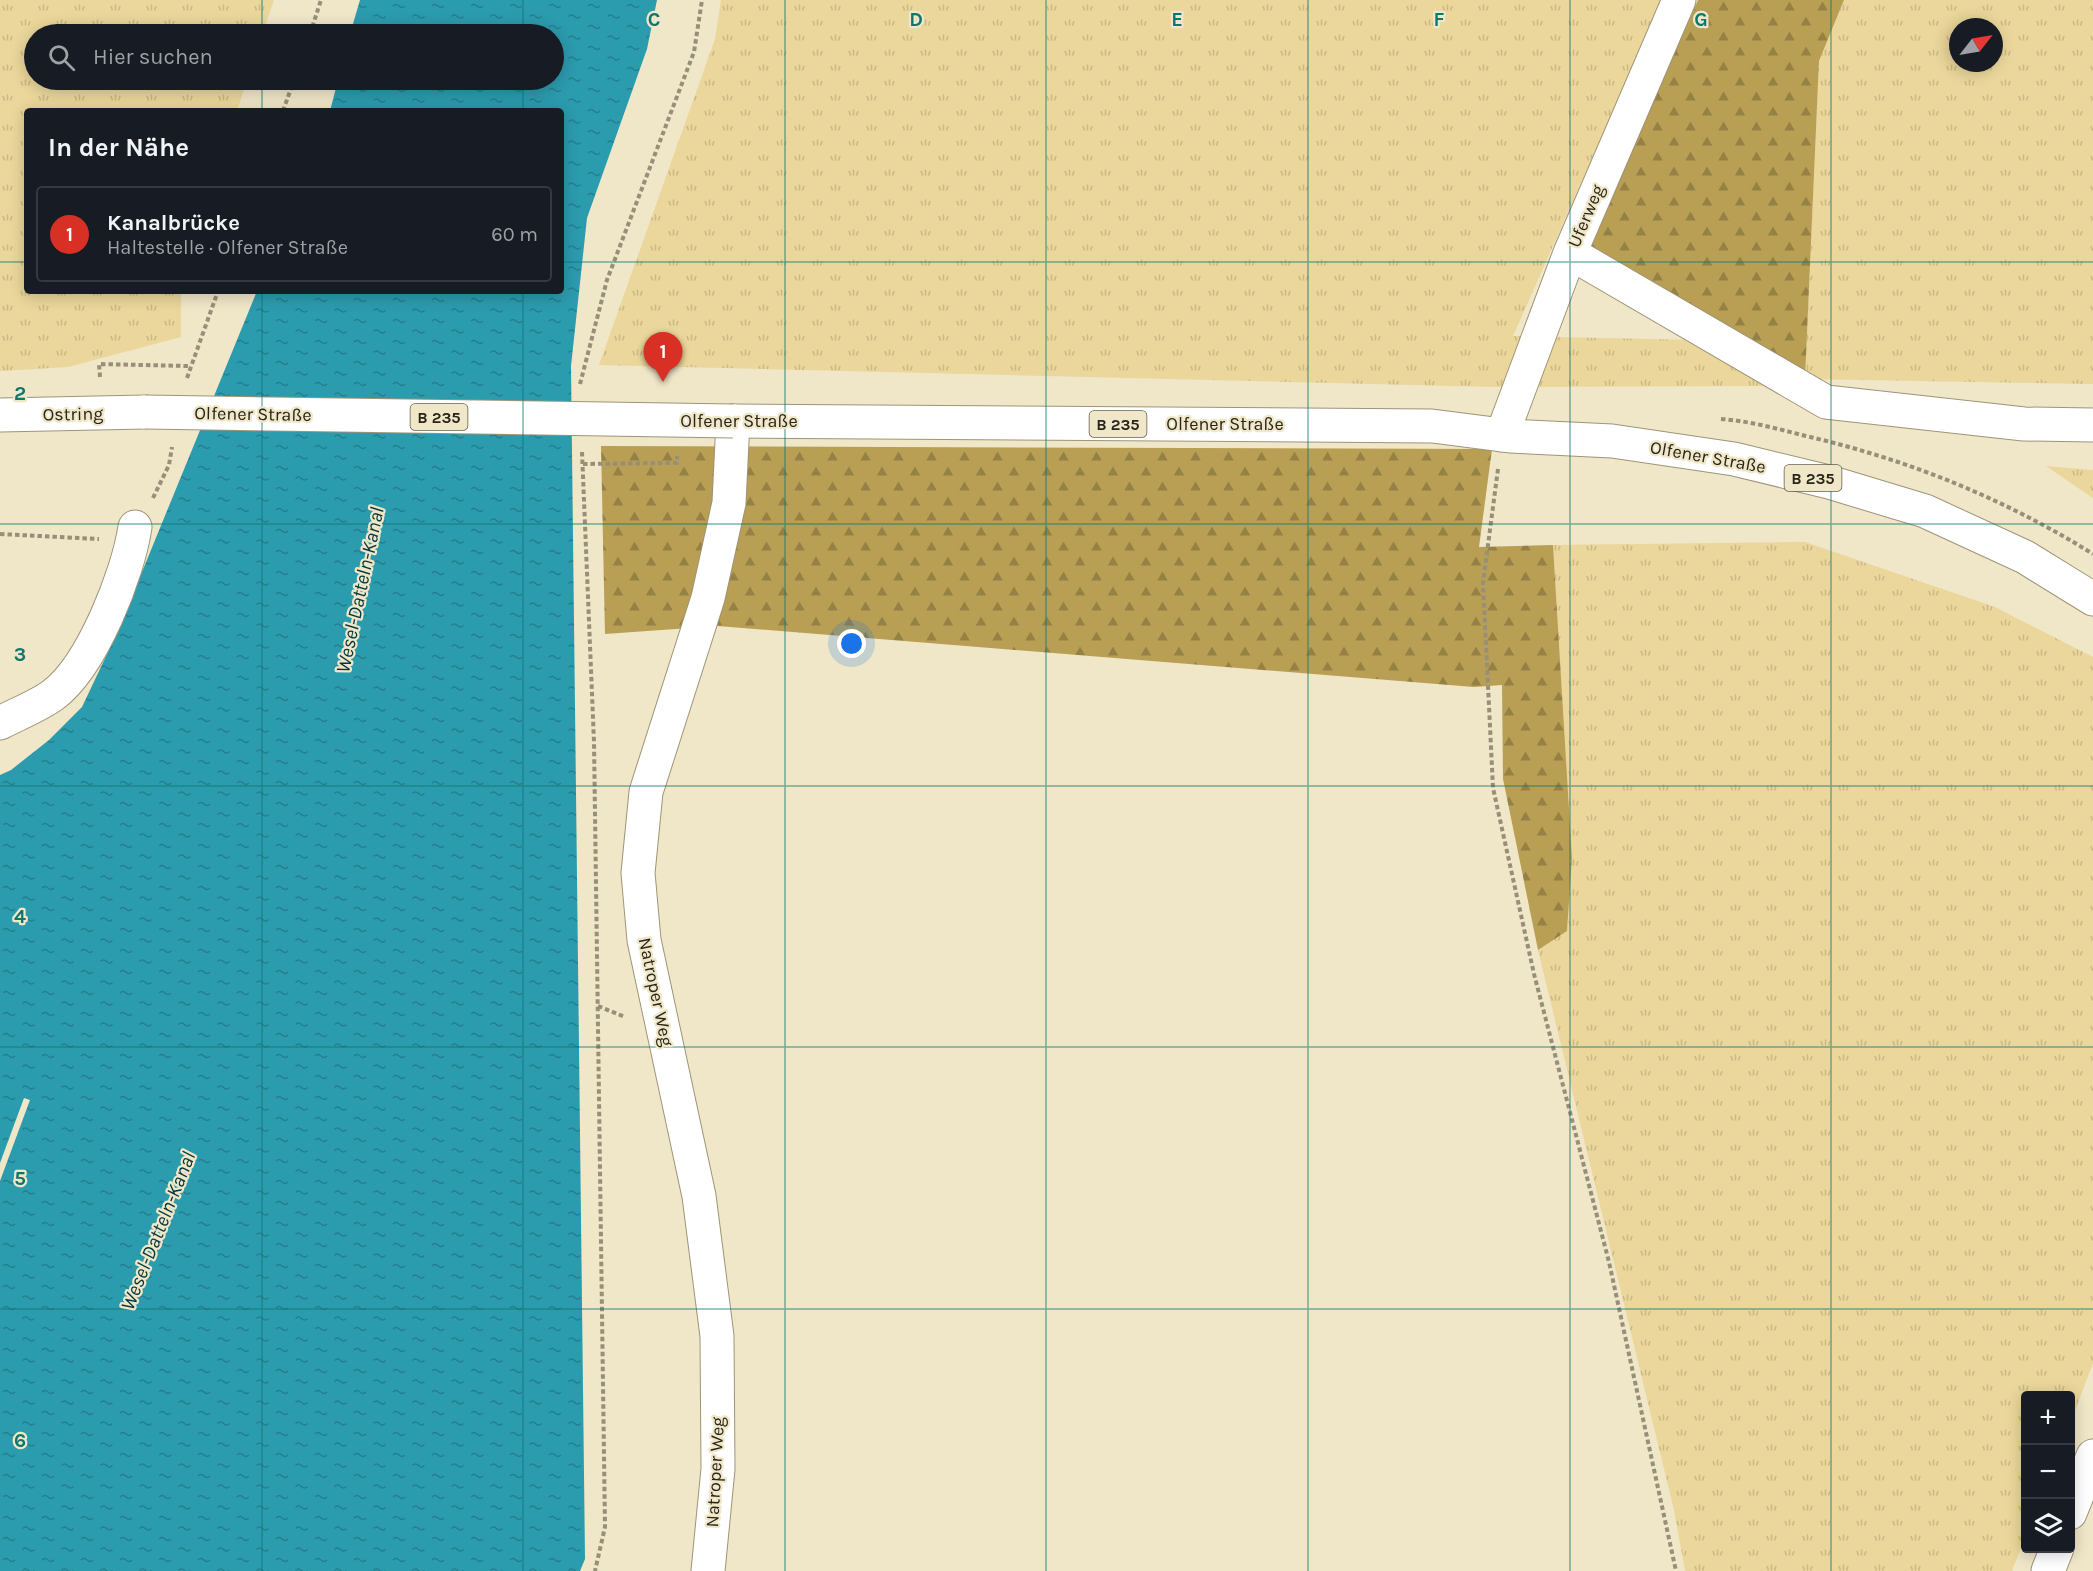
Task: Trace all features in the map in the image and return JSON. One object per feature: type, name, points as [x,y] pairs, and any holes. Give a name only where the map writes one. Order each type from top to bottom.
[{"type":"main road","name":"Uferweg","points":[[1502,435],[1570,253],[1679,0]]},
{"type":"main road","points":[[1570,253],[1826,402],[2024,424],[2093,425]]},
{"type":"main road","name":"Olfener Straße","points":[[145,412],[733,421],[1432,426],[1502,435],[1612,441],[1734,459],[1829,482],[1925,512],[2025,557],[2093,599]]},
{"type":"main road","name":"Ostring","points":[[0,415],[145,412]]},
{"type":"main road","name":"Natroper Weg","points":[[708,1571],[718,1469],[717,1336],[699,1196],[644,940],[639,873],[646,792],[708,598],[729,503],[733,421]]},
{"type":"main road","points":[[0,723],[54,694],[88,656],[120,582],[132,549],[135,527]]},
{"type":"main road","points":[[2075,1501],[2093,1456]]},
{"type":"main road","points":[[2048,1571],[2055,1553]]},
{"type":"path","points":[[313,24],[321,0]]},
{"type":"path","points":[[580,392],[580,381],[607,280],[694,52],[702,0]]},
{"type":"path","points":[[285,108],[291,90]]},
{"type":"path","points":[[101,414],[99,364],[189,366]]},
{"type":"path","points":[[1502,435],[1483,583],[1493,788],[1534,974],[1609,1262],[1676,1571]]},
{"type":"path","points":[[582,447],[594,742],[605,1527],[595,1571]]},
{"type":"path","points":[[0,534],[105,540],[120,537],[135,527]]},
{"type":"green space","points":[[0,0],[274,0],[266,24],[24,24],[24,90],[244,90],[238,108],[24,108],[24,294],[181,294],[181,337],[68,367],[0,371]]},
{"type":"green space","points":[[721,0],[1662,0],[1513,336],[1696,340],[1766,386],[1494,387],[599,365],[715,39]]},
{"type":"green space","points":[[1698,0],[1844,0],[1819,61],[1805,379],[1589,246]]},
{"type":"green space","points":[[1844,0],[2093,0],[2093,384],[1805,379],[1819,61]]},
{"type":"green space","points":[[601,446],[1492,449],[1479,547],[1553,545],[1572,858],[1567,931],[1538,950],[1503,779],[1502,685],[1474,687],[718,626],[605,634]]},
{"type":"green space","points":[[2046,466],[2093,470],[2093,498]]},
{"type":"green space","points":[[1805,542],[1995,607],[2093,657],[2093,1363],[2075,1410],[2075,1391],[2021,1391],[2021,1547],[2012,1571],[1685,1571],[1674,1510],[1538,950],[1567,931],[1572,858],[1553,545]]},
{"type":"water","name":"Wesel-Datteln-Kanal","points":[[360,0],[657,0],[647,49],[587,218],[571,366],[585,1559],[580,1571],[0,1571],[0,775],[11,770],[49,740],[82,707],[117,633],[256,294],[564,294],[564,108],[331,108],[335,90],[564,90],[564,24],[353,24]]},
{"type":"pier","points":[[24,1098],[30,1100],[0,1181],[0,1163]]},
{"type":"place","name":"Kanalbrücke","points":[[663,382]]}]
